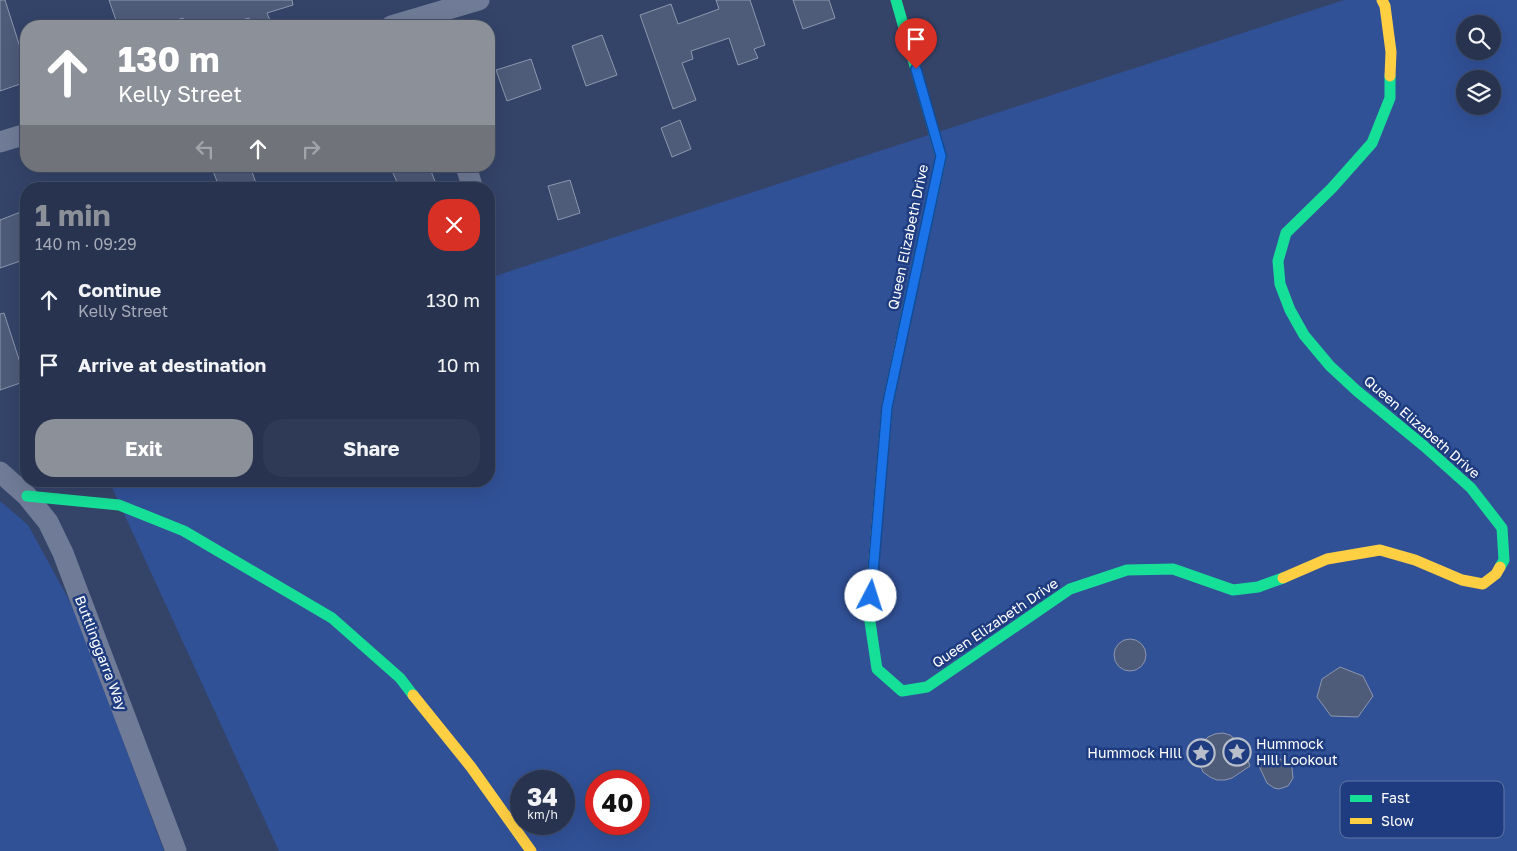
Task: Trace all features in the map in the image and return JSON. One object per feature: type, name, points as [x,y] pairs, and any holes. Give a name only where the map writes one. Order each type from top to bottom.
[{"type":"street","points":[[406,20],[418,15],[478,0]]},
{"type":"street","name":"Queen Elizabeth Drive","points":[[896,0],[941,156],[887,407],[869,615],[877,669],[902,691],[927,687],[1070,589],[1126,570],[1173,569],[1233,590],[1258,587],[1280,580],[1327,560],[1380,550],[1414,560],[1462,580],[1483,584],[1496,574],[1504,560],[1502,528],[1471,488],[1330,366],[1304,335],[1290,310],[1280,284],[1278,261],[1286,233],[1332,188],[1372,143],[1390,98],[1391,52],[1385,6],[1382,0]]},
{"type":"street","points":[[0,142],[20,136]]},
{"type":"street","name":"Buttlinggarra Way","points":[[0,472],[27,496],[48,522],[63,553],[176,851]]},
{"type":"street","points":[[27,496],[119,505],[135,511],[184,531],[332,618],[400,678],[471,767],[531,851]]},
{"type":"shaded area","points":[[1344,0],[1517,0],[1517,851],[279,851],[112,487],[495,487],[495,276]]},
{"type":"shaded area","points":[[0,501],[28,525],[74,609],[164,851],[0,851]]},
{"type":"building","points":[[0,0],[5,0],[20,47],[20,84],[0,91]]},
{"type":"building","points":[[109,0],[292,0],[293,5],[267,13],[270,20],[250,20],[249,18],[242,20],[184,20],[183,18],[177,20],[116,20]]},
{"type":"building","points":[[716,0],[750,0],[765,45],[754,49],[758,58],[738,65],[729,38],[691,51],[693,59],[682,63],[696,100],[673,109],[640,15],[671,4],[678,24],[719,9]]},
{"type":"building","points":[[793,0],[829,0],[835,18],[803,29]]},
{"type":"building","points":[[602,35],[617,75],[586,86],[572,46]]},
{"type":"building","points":[[531,59],[541,89],[507,101],[496,70]]},
{"type":"building","points":[[680,120],[691,149],[672,157],[661,128]]},
{"type":"building","points":[[213,172],[252,172],[256,182],[217,182]]},
{"type":"building","points":[[393,172],[431,172],[435,182],[397,182]]},
{"type":"building","points":[[570,180],[580,213],[558,220],[548,186]]},
{"type":"building","points":[[20,212],[20,261],[0,268],[0,220]]},
{"type":"building","points":[[4,313],[20,362],[20,383],[0,390],[0,314]]},
{"type":"building","points":[[1130,639],[1136,640],[1141,644],[1145,649],[1145,661],[1141,666],[1136,670],[1130,671],[1124,670],[1119,666],[1115,661],[1114,655],[1115,649],[1119,644],[1124,640]]},
{"type":"building","points":[[1340,667],[1363,676],[1373,696],[1358,717],[1331,716],[1317,697],[1322,679]]},
{"type":"building","points":[[1223,733],[1230,735],[1242,745],[1250,766],[1232,778],[1217,780],[1203,772],[1198,757],[1202,743],[1208,737]]},
{"type":"building","points":[[1280,759],[1292,768],[1293,778],[1288,786],[1279,789],[1267,783],[1259,766]]},
{"type":"traffic: fast","points":[[896,0],[941,157],[901,341]]},
{"type":"traffic: fast","points":[[1390,76],[1390,98],[1372,143],[1332,188],[1286,233],[1278,261],[1280,284],[1290,310],[1304,335],[1330,366],[1471,488],[1502,528],[1504,560],[1500,567]]},
{"type":"traffic: fast","points":[[27,496],[119,505],[184,531],[332,618],[400,678],[413,695]]},
{"type":"traffic: fast","points":[[872,581],[869,615],[877,669],[902,691],[927,687],[1070,589],[1127,570],[1173,569],[1233,590],[1258,587],[1283,578]]},
{"type":"traffic: slow","points":[[1382,0],[1385,6],[1391,52],[1390,76]]},
{"type":"traffic: slow","points":[[872,581],[887,407],[901,341]]},
{"type":"traffic: slow","points":[[1283,578],[1327,559],[1380,550],[1415,560],[1462,580],[1483,584],[1496,574],[1500,567]]},
{"type":"traffic: slow","points":[[413,695],[471,767],[531,851]]},
{"type":"place","name":"Hummock Hill Lookout","points":[[1237,752]]},
{"type":"place","name":"Hummock Hill","points":[[1201,753]]},
{"type":"route","points":[[871,596],[887,407],[941,156],[916,69]]}]
